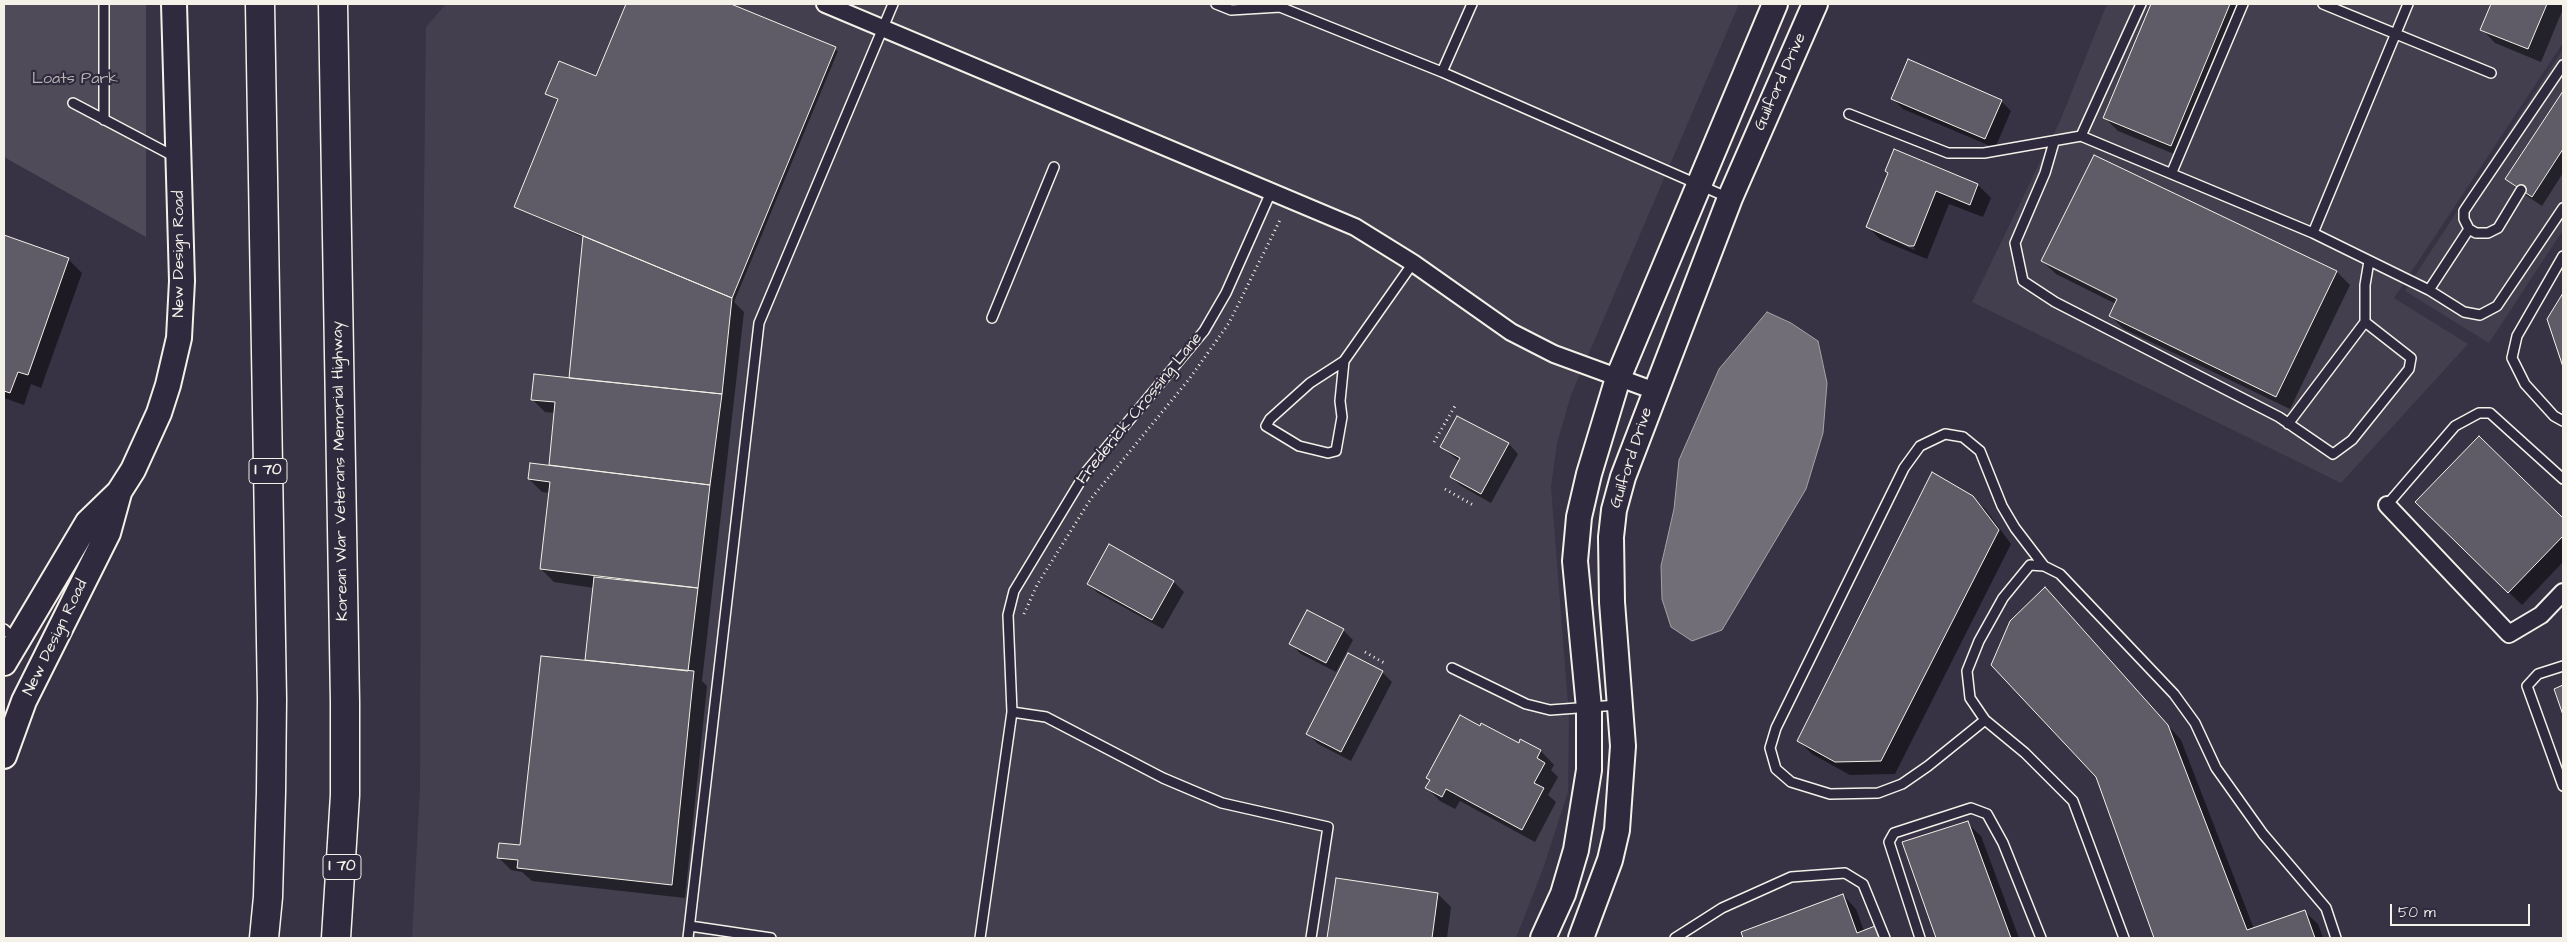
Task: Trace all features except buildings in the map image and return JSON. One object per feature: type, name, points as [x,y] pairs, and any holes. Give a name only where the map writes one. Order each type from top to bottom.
[{"type":"highway","name":"I 70","points":[[260,4],[272,700],[272,792],[268,897],[264,938]]},
{"type":"highway","name":"Korean War Veterans Memorial Highway","points":[[333,4],[345,795],[336,938]]},
{"type":"highway","points":[[344,938],[345,795]]},
{"type":"main road","name":"New Design Road","points":[[4,756],[24,702],[108,533],[119,492],[145,445],[159,412],[179,338],[182,280],[174,4]]},
{"type":"main road","points":[[1543,938],[1563,894],[1584,814],[1589,770],[1589,708],[1575,560],[1579,517],[1589,474],[1618,378],[1775,4]]},
{"type":"main road","name":"Guilford Drive","points":[[1581,938],[1610,860],[1617,830],[1623,746],[1612,602],[1611,538],[1614,510],[1623,477],[1730,198],[1815,4]]},
{"type":"main road","name":"New Design Road","points":[[4,663],[10,634],[88,522],[119,492]]},
{"type":"street","points":[[825,4],[884,27],[1355,227],[1413,263],[1511,332],[1554,354],[1655,391]]},
{"type":"street","points":[[2387,505],[2510,634],[2541,615],[2563,592]]},
{"type":"lane","points":[[104,4],[104,120]]},
{"type":"lane","points":[[688,938],[759,323],[893,4]]},
{"type":"lane","points":[[1216,4],[1231,10],[1281,5],[1442,72],[1730,198]]},
{"type":"lane","points":[[1442,72],[1472,4]]},
{"type":"lane","points":[[2081,136],[2141,4]]},
{"type":"lane","points":[[2172,172],[2243,4]]},
{"type":"lane","points":[[2323,4],[2491,73]]},
{"type":"lane","points":[[2313,233],[2408,4]]},
{"type":"lane","points":[[2522,190],[2498,228],[2488,233],[2476,233],[2469,228],[2464,219],[2464,211],[2563,65]]},
{"type":"lane","points":[[73,103],[179,159]]},
{"type":"lane","points":[[1850,114],[1948,153],[1984,153],[2081,136],[2172,172],[2313,233],[2429,290],[2464,312],[2480,314],[2497,306],[2563,208]]},
{"type":"lane","points":[[2054,142],[2045,173],[2015,243],[2023,281],[2055,302],[2279,417],[2333,454],[2352,440],[2409,369],[2411,358],[2365,322]]},
{"type":"lane","points":[[992,318],[1054,167]]},
{"type":"lane","name":"Frederick Crossing Lane","points":[[980,938],[1012,712],[1008,615],[1014,591],[1086,472],[1204,331],[1226,293],[1271,192]]},
{"type":"lane","points":[[2429,290],[2469,228]]},
{"type":"lane","points":[[2563,256],[2517,336],[2512,358],[2525,384],[2554,416],[2563,421]]},
{"type":"lane","points":[[2288,424],[2365,322],[2365,285],[2369,261]]},
{"type":"lane","points":[[1344,361],[1340,400],[1342,417],[1336,451],[1328,453],[1299,446],[1266,426],[1270,418],[1310,383],[1344,361],[1413,263]]},
{"type":"lane","points":[[2387,505],[2456,426],[2479,414],[2490,413],[2563,479]]},
{"type":"lane","points":[[1985,720],[1928,766],[1902,784],[1878,793],[1830,794],[1791,782],[1776,770],[1770,748],[1776,728],[1904,468],[1920,446],[1946,434],[1963,437],[1980,451],[2002,506],[2015,528],[2044,566]]},
{"type":"lane","points":[[2124,938],[2073,801],[2025,753],[1985,720],[1970,698],[1967,671],[1978,642],[2003,598],[2030,565],[2044,566],[2060,574],[2174,694],[2195,723],[2216,768],[2263,834],[2326,908],[2336,938]]},
{"type":"lane","points":[[2563,666],[2538,674],[2527,686],[2563,786]]},
{"type":"lane","points":[[1452,668],[1526,704],[1550,710],[1621,705]]},
{"type":"lane","points":[[1012,712],[1046,717],[1163,778],[1222,803],[1328,827],[1311,938]]},
{"type":"lane","points":[[1920,938],[1889,842],[1894,833],[1971,808],[1987,814],[2003,844],[2041,938]]},
{"type":"lane","points":[[1675,938],[1722,908],[1792,877],[1845,874],[1863,884],[1885,938]]},
{"type":"lane","points":[[690,926],[772,938]]},
{"type":"path","points":[[1022,617],[1037,585],[1090,500],[1190,378],[1229,323],[1281,218]]},
{"type":"path","points":[[1434,442],[1455,406]]},
{"type":"path","points":[[1446,488],[1473,505]]},
{"type":"path","points":[[1365,652],[1386,664]]},
{"type":"shaded area","points":[[446,4],[1739,4],[1571,395],[1557,443],[1551,487],[1569,716],[1568,792],[1543,869],[1516,938],[412,938],[420,787],[421,446],[426,27]]},
{"type":"shaded area","points":[[2107,4],[2563,4],[2563,43],[2394,298],[2468,344],[2341,483],[1972,302],[2060,121]]},
{"type":"shaded area","points":[[2563,49],[2563,230],[2489,343],[2405,291]]},
{"type":"shaded area","points":[[1767,312],[1791,323],[1818,341],[1827,383],[1823,433],[1806,489],[1722,630],[1692,641],[1671,627],[1662,599],[1661,566],[1674,509],[1679,460],[1719,369]]},
{"type":"green space","name":"Loats Park","points":[[4,4],[146,4],[146,237],[4,157]]}]
